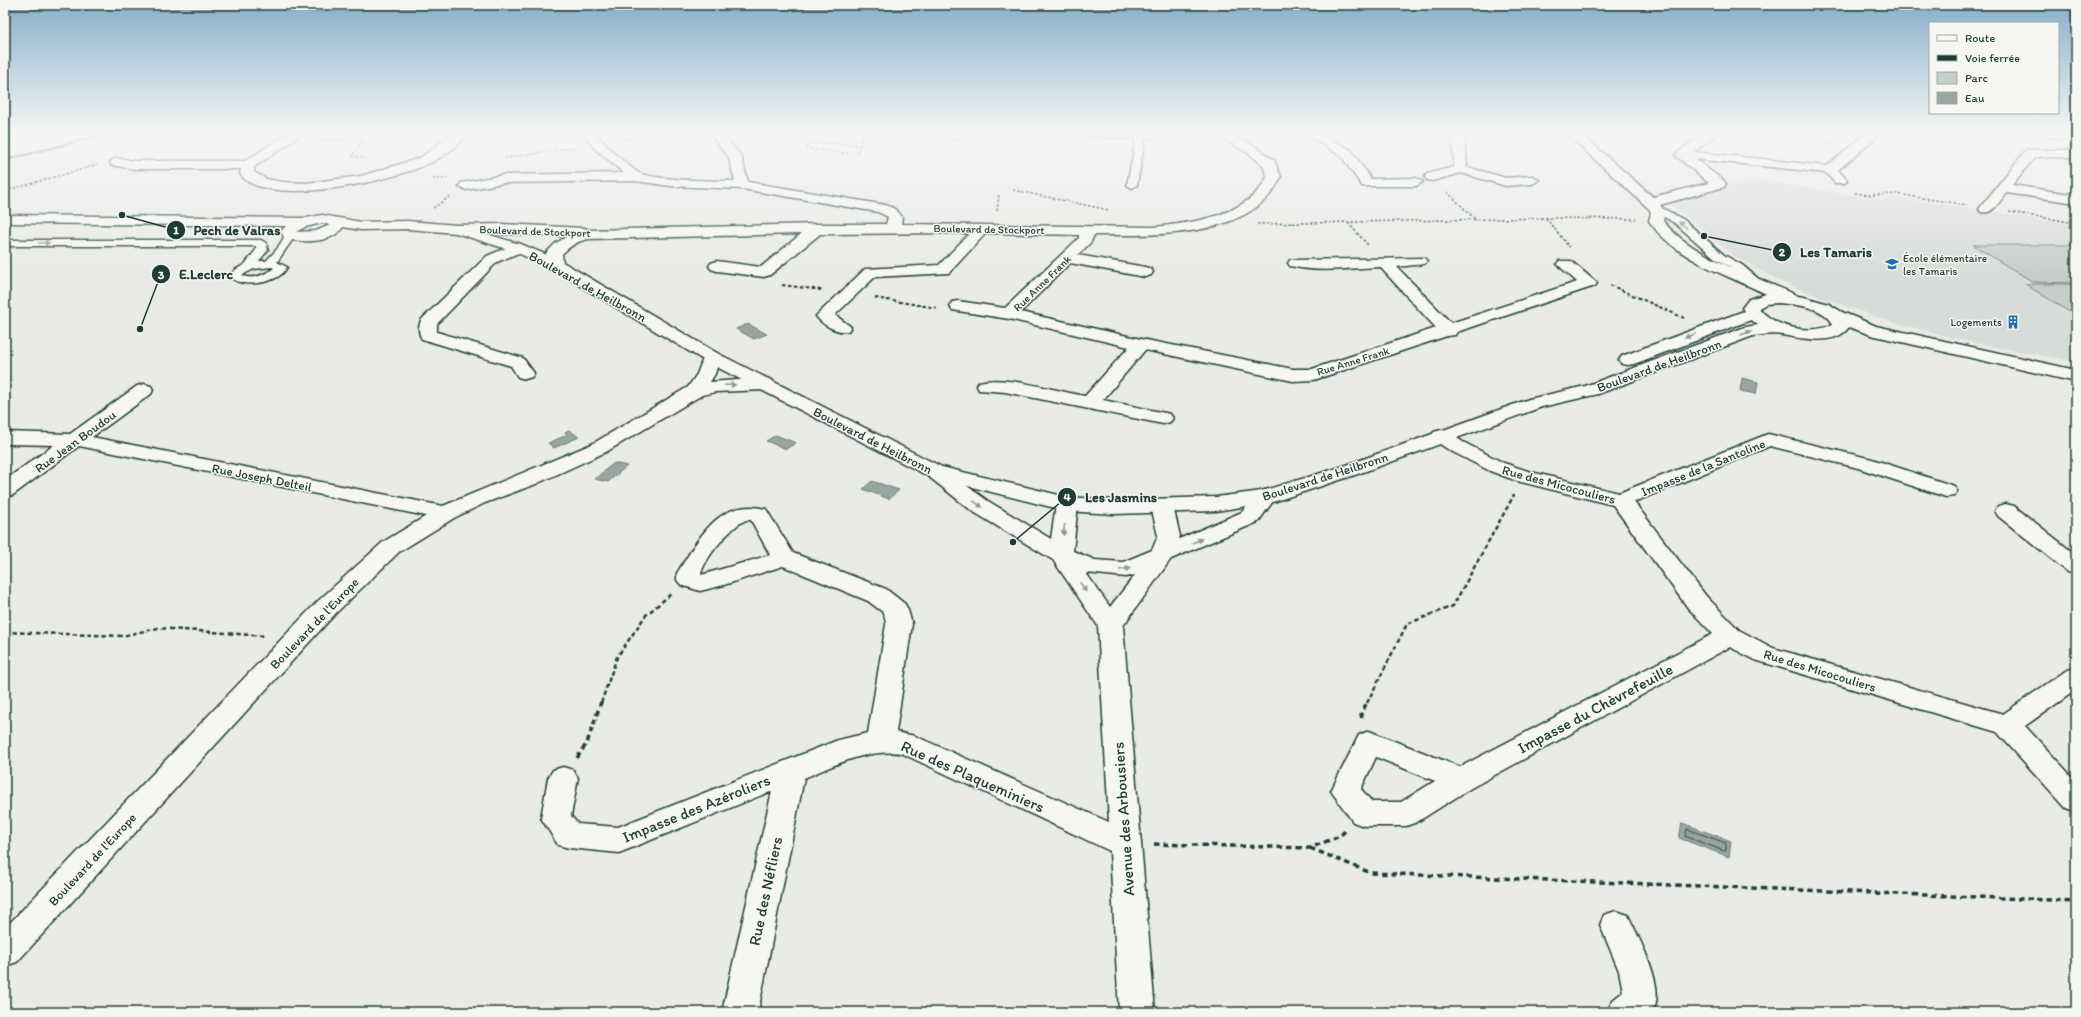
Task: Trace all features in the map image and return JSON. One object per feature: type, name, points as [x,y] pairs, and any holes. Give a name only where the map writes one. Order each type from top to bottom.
[{"type":"street","points":[[253,180],[277,186],[309,187],[358,180]]},
{"type":"street","points":[[466,186],[495,180]]},
{"type":"street","points":[[660,180],[710,185],[742,184],[881,208],[891,212],[895,217],[893,228]]},
{"type":"street","name":"Boulevard de Stockport","points":[[554,264],[554,253],[565,242],[580,236],[613,233],[818,228],[979,229],[1087,232],[1172,230],[1217,220],[1252,205],[1268,190],[1272,180]]},
{"type":"street","points":[[1365,180],[1367,183],[1416,182]]},
{"type":"street","points":[[1501,180],[1506,182],[1526,180]]},
{"type":"street","points":[[1623,180],[1654,210],[1660,228],[1677,244],[1790,299],[1817,306],[1871,330],[2076,376]]},
{"type":"street","points":[[1654,210],[1664,200],[1719,184],[1714,180]]},
{"type":"street","points":[[1986,209],[2008,180]]},
{"type":"street","points":[[2002,188],[2076,199]]},
{"type":"street","points":[[5,219],[305,222],[326,219],[333,227]]},
{"type":"street","points":[[289,233],[305,222]]},
{"type":"street","points":[[5,227],[257,228],[312,236],[333,227],[408,225],[457,229]]},
{"type":"street","name":"Boulevard de Stockport","points":[[457,229],[502,228],[613,233]]},
{"type":"street","points":[[717,266],[764,272],[818,228]]},
{"type":"street","name":"Boulevard de Heilbronn","points":[[457,229],[518,248],[554,264],[712,357],[935,472],[1067,504],[1113,507],[1162,506],[1216,504],[1265,497],[1348,471],[1441,436],[1536,403],[1591,390],[1751,331],[1781,329]]},
{"type":"street","points":[[842,327],[824,316],[871,272],[943,270],[978,234],[979,229]]},
{"type":"street","name":"Rue Anne Frank","points":[[1009,314],[1086,239],[1087,232]]},
{"type":"street","points":[[518,248],[492,260],[428,323],[428,335],[517,362],[525,373]]},
{"type":"street","points":[[1067,258],[1145,272]]},
{"type":"street","points":[[1296,264],[1322,266],[1419,260]]},
{"type":"street","points":[[1384,262],[1449,331]]},
{"type":"street","points":[[1565,264],[1589,284]]},
{"type":"street","points":[[1728,270],[1764,322],[1781,329],[1805,334],[1826,334],[1964,351]]},
{"type":"street","name":"Rue Anne Frank","points":[[958,306],[1009,314],[1141,344],[1293,375],[1314,374],[1589,284]]},
{"type":"street","name":"Boulevard de Heilbronn","points":[[1536,403],[1620,363],[1710,329],[1753,308],[1767,298],[1790,299]]},
{"type":"street","points":[[1826,334],[1841,327],[1842,324],[1837,316]]},
{"type":"street","points":[[1090,404],[1141,344]]},
{"type":"street","name":"Boulevard de l'Europe","points":[[695,391],[706,374],[712,357]]},
{"type":"street","name":"Boulevard de l'Europe","points":[[5,951],[327,607],[391,547],[446,513],[477,498],[528,479],[598,448],[695,391],[716,386],[765,384]]},
{"type":"street","points":[[986,386],[1005,386],[1163,418]]},
{"type":"street","name":"Rue Jean Boudou","points":[[5,490],[77,440],[144,390]]},
{"type":"street","name":"Rue des Micocouliers","points":[[1441,436],[1497,468],[1524,477],[1621,500],[1696,602],[1730,636],[1764,654],[2007,726]]},
{"type":"street","name":"Rue Joseph Delteil","points":[[5,438],[77,440],[446,513]]},
{"type":"street","name":"Impasse de la Santoline","points":[[1621,500],[1768,440],[1865,463],[1946,491]]},
{"type":"street","points":[[935,472],[980,506],[1061,555],[1092,567],[1126,570],[1161,557],[1250,517],[1265,497]]},
{"type":"street","points":[[1067,504],[1061,555],[1110,626],[1161,557],[1169,536],[1162,506]]},
{"type":"street","points":[[2006,511],[2076,568]]},
{"type":"street","points":[[784,558],[711,581],[700,583],[689,580],[689,573],[720,526],[730,519],[743,514],[758,514],[784,558],[877,595],[896,610],[899,624],[881,741]]},
{"type":"street","name":"Avenue des Arbousiers","points":[[1110,626],[1136,1012]]},
{"type":"street","name":"Impasse du Chèvrefeuille","points":[[1364,814],[1406,814],[1461,780],[1730,636]]},
{"type":"street","points":[[2076,677],[2007,726],[2076,800]]},
{"type":"street","name":"Impasse des Azéroliers","points":[[563,778],[556,818],[568,836],[619,840],[848,748],[881,741]]},
{"type":"street","name":"Rue des Plaqueminiers","points":[[881,741],[905,743],[1124,843]]},
{"type":"street","points":[[1364,814],[1346,791],[1369,742],[1461,780]]},
{"type":"street","name":"Rue des Néfliers","points":[[740,1012],[791,771]]},
{"type":"street","points":[[1616,925],[1636,971],[1641,999],[1625,1012]]},
{"type":"lane","points":[[1132,185],[1133,180]]},
{"type":"lane","points":[[1654,210],[1680,222],[1720,257],[1738,266],[1757,283]]},
{"type":"lane","points":[[269,264],[281,251],[289,233]]},
{"type":"lane","points":[[281,251],[312,236]]},
{"type":"lane","points":[[5,243],[262,243],[262,250],[249,267]]},
{"type":"lane","points":[[269,264],[279,265],[281,268],[280,270],[260,279],[238,279],[236,276],[238,273],[249,267],[269,264]]},
{"type":"path","points":[[5,191],[41,180]]},
{"type":"path","points":[[408,225],[466,186],[460,180]]},
{"type":"path","points":[[1436,180],[1476,219]]},
{"type":"path","points":[[1013,190],[1112,211]]},
{"type":"path","points":[[1854,193],[1870,195],[1897,194],[2076,223]]},
{"type":"path","points":[[1217,220],[1277,225],[1476,219],[1616,218],[1654,210]]},
{"type":"path","points":[[1546,218],[1570,248],[1565,264]]},
{"type":"path","points":[[1589,284],[1609,285],[1710,329]]},
{"type":"path","points":[[1369,742],[1361,714],[1407,624],[1453,606],[1524,477]]},
{"type":"path","points":[[563,778],[587,743],[617,657],[646,615],[689,580]]},
{"type":"path","points":[[5,632],[122,636],[158,628],[298,639]]},
{"type":"path","points":[[1310,848],[1340,836],[1364,814]]},
{"type":"path","points":[[1124,843],[1310,848],[1371,873],[2076,901]]},
{"type":"shaded area","points":[[1746,180],[1760,180],[1882,200],[1896,197],[2076,225],[2076,362],[1969,342],[1892,322],[1825,299],[1782,282],[1736,257],[1669,203]]},
{"type":"green space","points":[[1973,245],[2076,245],[2076,283],[2033,282]]},
{"type":"green space","points":[[2025,284],[2076,284],[2076,316]]},
{"type":"water","points":[[748,324],[767,334],[754,339],[736,329]]},
{"type":"water","points":[[1742,378],[1758,382],[1756,394],[1740,391]]},
{"type":"water","points":[[569,430],[579,437],[554,448],[548,443],[567,435],[565,432]]},
{"type":"water","points":[[776,435],[796,443],[786,449],[766,441]]},
{"type":"water","points":[[614,463],[627,466],[608,482],[594,479]]},
{"type":"water","points":[[872,481],[899,490],[889,499],[863,489]]},
{"type":"water","points":[[1682,823],[1731,841],[1729,857],[1679,838]]},
{"type":"place","name":"Pech de Valras","points":[[122,215]]},
{"type":"place","name":"Les Tamaris","points":[[1704,236]]},
{"type":"place","name":"École élémentaire les Tamaris","points":[[1892,264]]},
{"type":"place","name":"Logements","points":[[2013,322]]},
{"type":"place","name":"E.Leclerc","points":[[140,329]]},
{"type":"place","name":"Les Jasmins","points":[[1013,542]]}]
